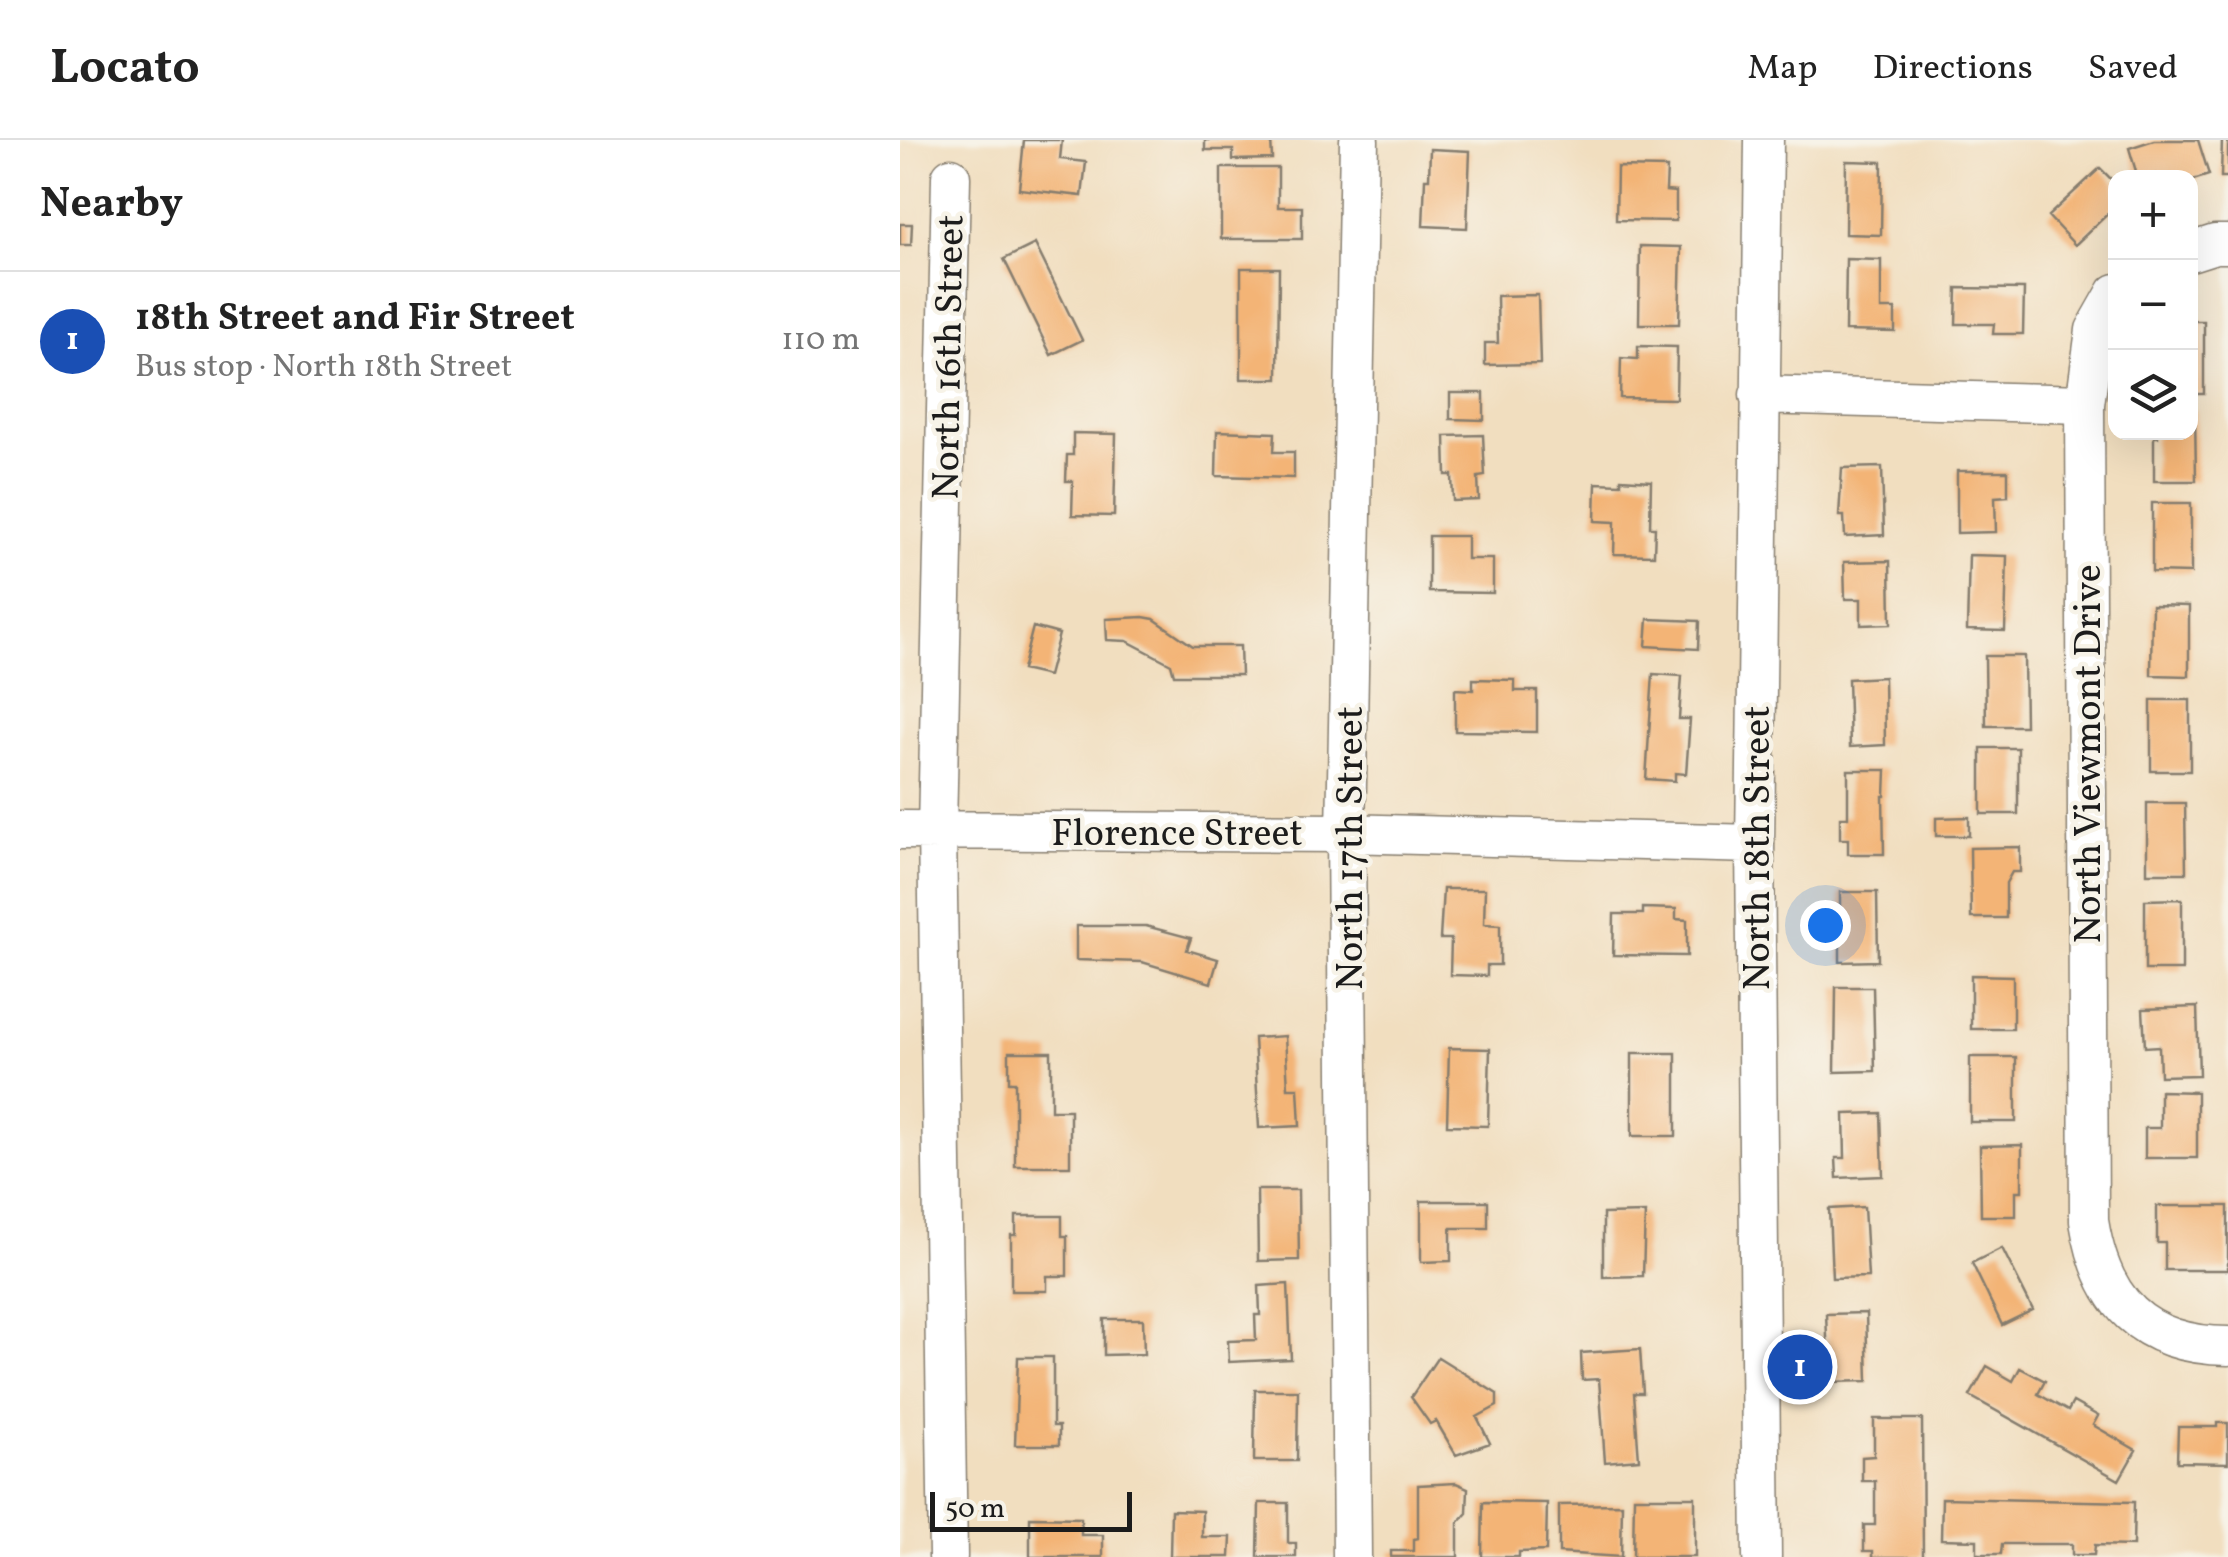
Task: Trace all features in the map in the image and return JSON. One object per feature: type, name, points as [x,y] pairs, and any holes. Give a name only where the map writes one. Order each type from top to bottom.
[{"type":"street","name":"North 17th Street","points":[[1352,1557],[1346,833],[1360,140]]},
{"type":"street","name":"North 18th Street","points":[[1762,1557],[1754,844],[1764,140]]},
{"type":"street","name":"North 16th Street","points":[[948,1557],[918,830],[951,177]]},
{"type":"street","points":[[2198,249],[2228,244]]},
{"type":"street","name":"North Viewmont Drive","points":[[2108,307],[2095,330],[2085,404],[2089,1221],[2094,1254],[2110,1291],[2134,1319],[2176,1338],[2228,1346]]},
{"type":"street","points":[[1759,395],[2085,404]]},
{"type":"street","name":"Florence Street","points":[[918,830],[1346,833],[1754,844]]},
{"type":"building","points":[[1024,140],[1062,140],[1060,159],[1086,162],[1082,196],[1019,189]]},
{"type":"building","points":[[1205,140],[1271,140],[1272,159],[1233,160],[1233,150],[1205,150]]},
{"type":"building","points":[[2154,140],[2198,140],[2209,175],[2198,178],[2198,170],[2136,170],[2129,148]]},
{"type":"building","points":[[2222,140],[2228,140],[2228,177],[2221,177]]},
{"type":"building","points":[[1430,149],[1470,151],[1467,228],[1423,226]]},
{"type":"building","points":[[1846,161],[1882,162],[1881,235],[1845,234]]},
{"type":"building","points":[[1617,167],[1667,168],[1666,191],[1676,192],[1676,221],[1616,220]]},
{"type":"building","points":[[1221,168],[1278,168],[1278,207],[1302,207],[1302,239],[1221,239]]},
{"type":"building","points":[[2100,168],[2108,176],[2108,214],[2075,245],[2048,216]]},
{"type":"building","points":[[900,224],[912,224],[911,245],[900,245]]},
{"type":"building","points":[[1035,244],[1082,340],[1051,355],[1004,259]]},
{"type":"building","points":[[1640,246],[1681,247],[1679,324],[1639,324]]},
{"type":"building","points":[[1846,259],[1881,260],[1881,309],[1895,309],[1895,332],[1845,331]]},
{"type":"building","points":[[1241,268],[1279,268],[1278,379],[1241,379]]},
{"type":"building","points":[[1957,288],[2024,289],[2023,334],[1993,334],[1994,324],[1956,324]]},
{"type":"building","points":[[1538,295],[1540,364],[1485,365],[1485,343],[1498,343],[1497,296]]},
{"type":"building","points":[[2198,321],[2204,321],[2204,394],[2198,394]]},
{"type":"building","points":[[1638,346],[1677,347],[1676,399],[1620,398],[1621,358],[1638,359]]},
{"type":"building","points":[[1450,393],[1484,393],[1484,420],[1450,419]]},
{"type":"building","points":[[1217,431],[1275,433],[1274,452],[1294,452],[1294,478],[1216,476]]},
{"type":"building","points":[[1073,433],[1116,434],[1114,516],[1072,515],[1073,481],[1066,481],[1067,455],[1073,455]]},
{"type":"building","points":[[1483,435],[1485,476],[1478,477],[1479,500],[1453,501],[1452,475],[1446,475],[1445,436]]},
{"type":"building","points":[[2154,440],[2195,440],[2196,481],[2154,481]]},
{"type":"building","points":[[1882,467],[1884,535],[1845,537],[1844,516],[1839,516],[1842,468]]},
{"type":"building","points":[[1957,471],[2008,471],[2008,496],[1995,497],[1996,532],[1957,533]]},
{"type":"building","points":[[1621,479],[1651,481],[1654,555],[1614,554],[1615,522],[1595,521],[1596,483],[1621,484]]},
{"type":"building","points":[[2152,503],[2191,503],[2191,573],[2152,572]]},
{"type":"building","points":[[1429,536],[1467,536],[1467,559],[1493,559],[1493,593],[1429,592]]},
{"type":"building","points":[[1969,555],[2007,556],[2005,631],[1967,630]]},
{"type":"building","points":[[1890,561],[1891,624],[1861,625],[1861,599],[1845,599],[1844,562]]},
{"type":"building","points":[[2152,605],[2189,606],[2189,676],[2151,675]]},
{"type":"building","points":[[1106,619],[1154,619],[1193,646],[1240,646],[1241,675],[1174,675],[1171,664],[1127,641],[1107,640]]},
{"type":"building","points":[[1648,619],[1699,621],[1698,649],[1646,646]]},
{"type":"building","points":[[1033,627],[1059,634],[1048,676],[1022,670]]},
{"type":"building","points":[[1985,656],[2024,656],[2025,726],[1986,726]]},
{"type":"building","points":[[1653,674],[1682,676],[1679,719],[1690,719],[1686,774],[1675,773],[1675,781],[1646,779]]},
{"type":"building","points":[[1884,677],[1885,745],[1850,747],[1848,679]]},
{"type":"building","points":[[1473,679],[1515,680],[1515,691],[1537,691],[1537,732],[1455,731],[1455,689],[1473,690]]},
{"type":"building","points":[[2151,700],[2190,700],[2190,771],[2151,771]]},
{"type":"building","points":[[1981,748],[2018,748],[2018,814],[1981,814]]},
{"type":"building","points":[[1848,770],[1886,770],[1884,854],[1848,854],[1848,839],[1840,839],[1840,817],[1848,817]]},
{"type":"building","points":[[2147,803],[2185,803],[2186,873],[2147,873]]},
{"type":"building","points":[[1969,817],[1969,836],[1936,836],[1936,818]]},
{"type":"building","points":[[2020,847],[2020,872],[2012,872],[2006,883],[2006,918],[1971,918],[1970,848]]},
{"type":"building","points":[[1443,889],[1485,889],[1484,924],[1500,925],[1500,965],[1487,965],[1487,976],[1450,975],[1451,939],[1440,939]]},
{"type":"building","points":[[1840,892],[1877,892],[1878,961],[1840,962]]},
{"type":"building","points":[[2182,899],[2182,970],[2145,970],[2145,900]]},
{"type":"building","points":[[1643,908],[1676,909],[1676,919],[1687,920],[1687,956],[1613,955],[1614,914],[1643,914]]},
{"type":"building","points":[[1076,926],[1146,926],[1191,938],[1187,950],[1218,959],[1211,983],[1142,962],[1076,960]]},
{"type":"building","points":[[1971,975],[2013,976],[2013,1029],[1971,1029]]},
{"type":"building","points":[[1836,987],[1873,987],[1875,1071],[1835,1072]]},
{"type":"building","points":[[2197,1007],[2199,1075],[2160,1076],[2159,1046],[2145,1047],[2143,1009]]},
{"type":"building","points":[[1285,1036],[1288,1088],[1298,1088],[1300,1126],[1259,1128],[1254,1038]]},
{"type":"building","points":[[1449,1048],[1490,1049],[1488,1126],[1447,1125]]},
{"type":"building","points":[[1009,1052],[1051,1052],[1051,1110],[1070,1110],[1070,1166],[1015,1166],[1015,1082],[1009,1082]]},
{"type":"building","points":[[1632,1053],[1676,1053],[1676,1136],[1632,1136]]},
{"type":"building","points":[[1970,1057],[2016,1057],[2016,1122],[1970,1122]]},
{"type":"building","points":[[2160,1091],[2197,1092],[2197,1158],[2145,1158],[2145,1128],[2160,1128]]},
{"type":"building","points":[[1881,1113],[1883,1176],[1837,1178],[1836,1158],[1845,1158],[1844,1114]]},
{"type":"building","points":[[2022,1145],[2022,1191],[2016,1191],[2016,1216],[1981,1216],[1980,1146]]},
{"type":"building","points":[[1257,1190],[1298,1190],[1299,1260],[1258,1261]]},
{"type":"building","points":[[1421,1201],[1488,1201],[1488,1228],[1451,1228],[1451,1261],[1421,1262]]},
{"type":"building","points":[[2157,1206],[2228,1206],[2228,1270],[2165,1270],[2165,1243],[2157,1243]]},
{"type":"building","points":[[1864,1207],[1868,1277],[1832,1278],[1829,1209]]},
{"type":"building","points":[[1645,1213],[1643,1276],[1603,1277],[1603,1214]]},
{"type":"building","points":[[1016,1216],[1062,1216],[1062,1236],[1067,1236],[1067,1276],[1047,1276],[1047,1291],[1011,1291],[1011,1235],[1016,1235]]},
{"type":"building","points":[[2002,1248],[2033,1310],[2002,1325],[1972,1263]]},
{"type":"building","points":[[1288,1284],[1291,1359],[1229,1362],[1228,1341],[1256,1340],[1259,1286]]},
{"type":"building","points":[[1866,1313],[1868,1381],[1829,1382],[1826,1314]]},
{"type":"building","points":[[1104,1319],[1143,1319],[1144,1354],[1104,1355]]},
{"type":"building","points":[[1640,1349],[1643,1393],[1634,1393],[1639,1459],[1605,1462],[1599,1379],[1582,1380],[1581,1353]]},
{"type":"building","points":[[1018,1357],[1053,1357],[1053,1426],[1059,1426],[1059,1445],[1015,1445]]},
{"type":"building","points":[[1438,1357],[1497,1394],[1497,1406],[1477,1417],[1490,1443],[1456,1455],[1436,1421],[1430,1424],[1411,1397]]},
{"type":"building","points":[[1987,1366],[2013,1381],[2020,1368],[2045,1381],[2038,1394],[2068,1411],[2073,1402],[2098,1416],[2093,1425],[2136,1450],[2119,1480],[1970,1396]]},
{"type":"building","points":[[1255,1390],[1298,1390],[1297,1461],[1254,1461]]},
{"type":"building","points":[[1874,1419],[1922,1419],[1923,1557],[1873,1557],[1873,1551],[1864,1551],[1864,1525],[1875,1525],[1875,1481],[1862,1481],[1862,1457],[1874,1456]]},
{"type":"building","points":[[2217,1423],[2228,1423],[2228,1463],[2177,1462],[2178,1427],[2217,1427]]},
{"type":"building","points":[[1456,1483],[1468,1488],[1467,1513],[1458,1523],[1458,1557],[1391,1557],[1391,1551],[1413,1551],[1413,1539],[1418,1538],[1418,1485]]},
{"type":"building","points":[[1634,1497],[1695,1497],[1695,1557],[1633,1557]]},
{"type":"building","points":[[1942,1498],[2134,1502],[2133,1546],[2095,1545],[2094,1555],[2072,1555],[2072,1544],[2002,1544],[2001,1554],[1977,1554],[1977,1540],[1941,1539]]},
{"type":"building","points":[[1483,1502],[1547,1503],[1546,1551],[1519,1552],[1519,1557],[1482,1557]]},
{"type":"building","points":[[1259,1503],[1288,1503],[1288,1543],[1296,1543],[1296,1557],[1258,1557]]},
{"type":"building","points":[[1622,1504],[1621,1557],[1559,1553],[1559,1505]]},
{"type":"building","points":[[1171,1510],[1202,1511],[1202,1537],[1231,1537],[1230,1557],[1170,1557]]},
{"type":"building","points":[[1030,1517],[1081,1518],[1081,1535],[1103,1535],[1103,1557],[1030,1557]]},
{"type":"place","name":"18th Street and Fir Street","points":[[1800,1367]]}]
